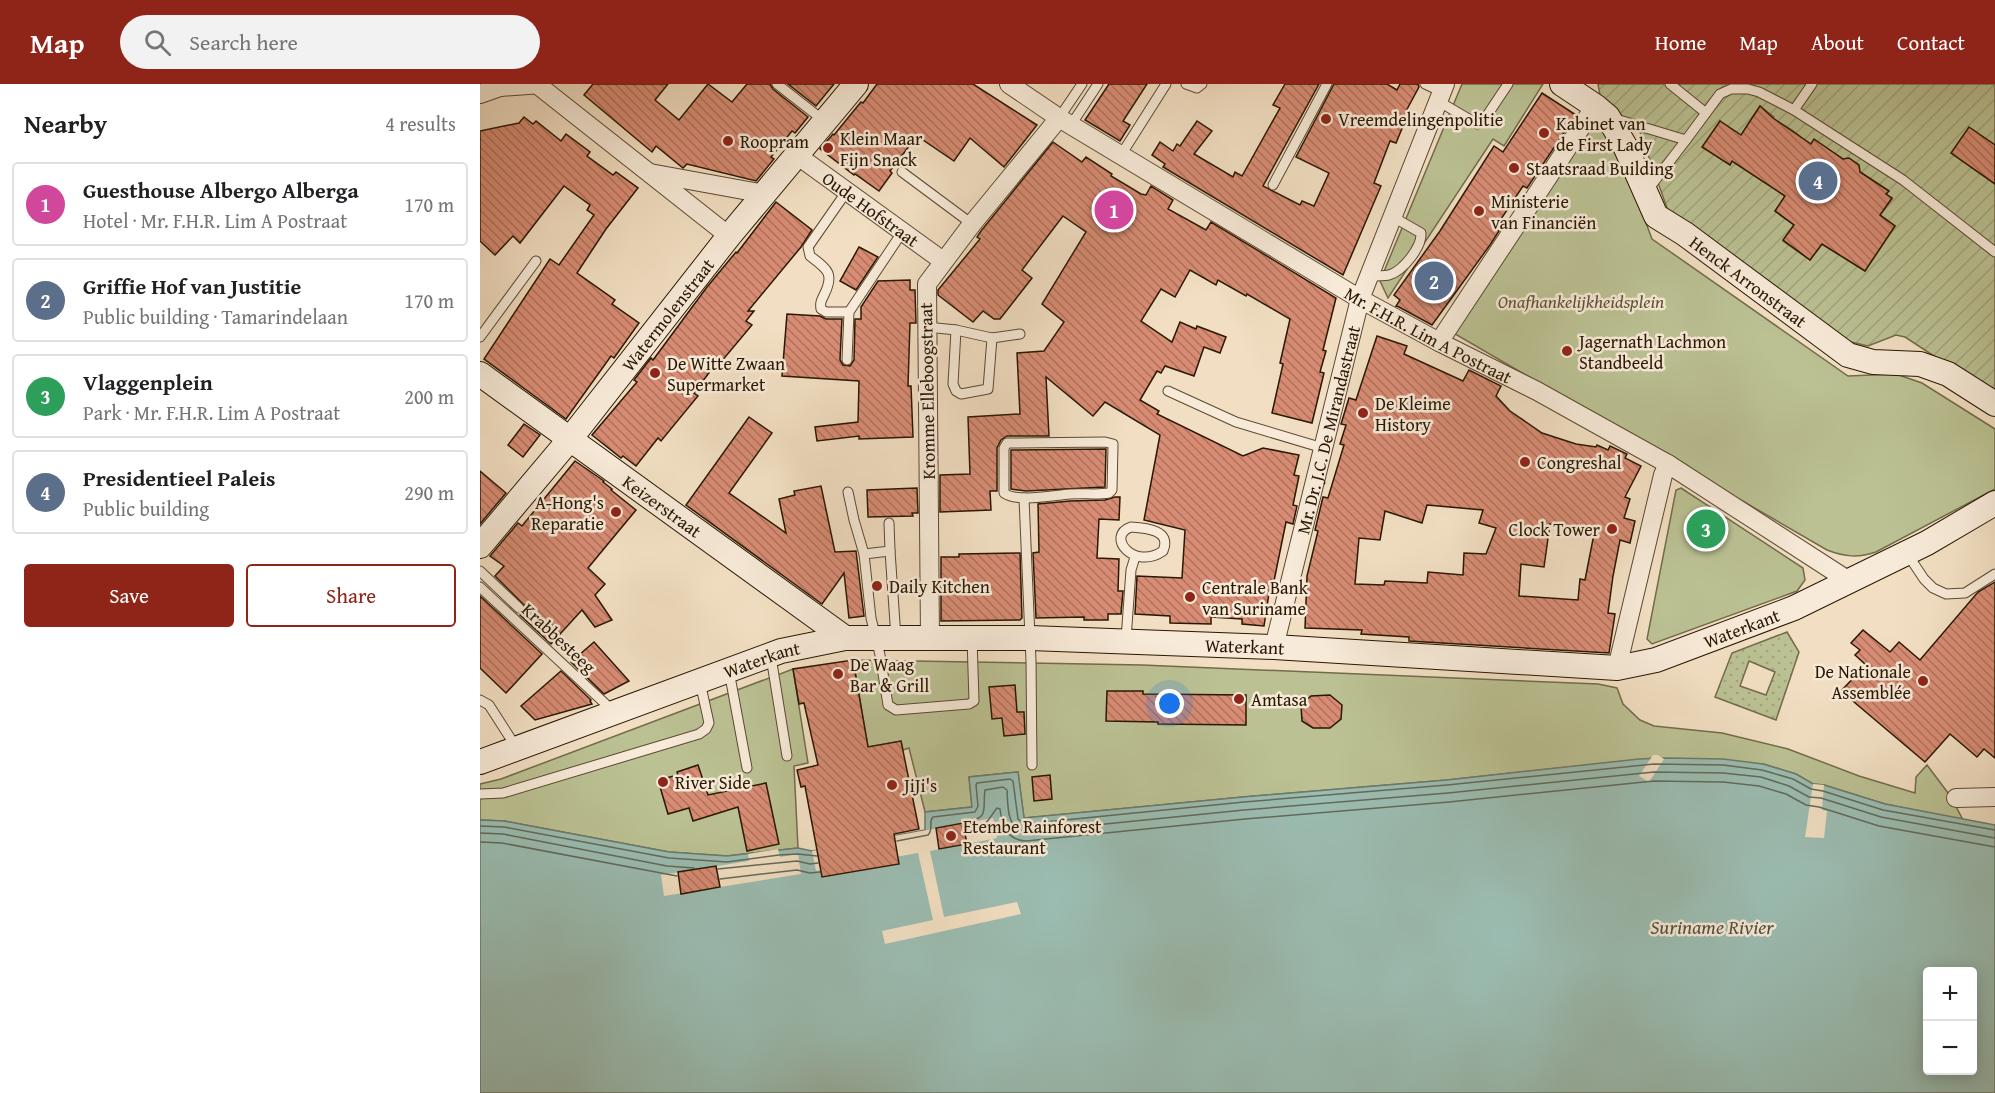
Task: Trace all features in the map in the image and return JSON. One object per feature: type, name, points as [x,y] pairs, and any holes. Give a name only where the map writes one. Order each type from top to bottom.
[{"type":"main road","name":"Watermolenstraat","points":[[480,546],[570,439],[729,236],[856,84]]},
{"type":"main road","name":"Henck Arronstraat","points":[[1562,84],[1601,111],[1624,146],[1656,216],[1685,234],[1848,355],[1874,362],[1920,364],[1948,374],[1995,404]]},
{"type":"main road","name":"Keizerstraat","points":[[480,374],[845,638]]},
{"type":"main road","name":"Waterkant","points":[[480,762],[616,714],[782,651],[845,638],[1030,638],[1274,647],[1617,668],[1656,660],[1794,608],[1907,553],[1995,503]]},
{"type":"street","name":"Mr. F.H.R. Lim A Postraat","points":[[1009,84],[1065,121],[1360,299],[1537,391],[1668,464],[1850,581]]},
{"type":"street","points":[[480,94],[496,86],[541,85],[729,236]]},
{"type":"street","name":"Mr. Dr. J.C. De Mirandastraat","points":[[1274,647],[1360,299],[1442,92]]},
{"type":"street","points":[[1439,342],[1601,111]]},
{"type":"street","name":"Kromme Elleboogstraat","points":[[930,638],[927,284],[972,224],[1065,121]]},
{"type":"street","name":"Oude Hofstraat","points":[[798,156],[944,261]]},
{"type":"street","points":[[648,173],[765,194]]},
{"type":"street","points":[[1617,668],[1663,475],[1668,464]]},
{"type":"street","points":[[1956,798],[1995,797]]},
{"type":"lane","points":[[777,84],[825,122]]},
{"type":"lane","points":[[1065,121],[1082,84]]},
{"type":"lane","points":[[1065,121],[1098,84]]},
{"type":"lane","points":[[1121,155],[1166,84]]},
{"type":"lane","points":[[1186,84],[1197,88],[1202,84]]},
{"type":"lane","points":[[1273,185],[1328,84]]},
{"type":"lane","points":[[1425,84],[1442,92],[1478,124],[1484,120],[1508,84]]},
{"type":"lane","points":[[1670,84],[1706,113]]},
{"type":"lane","points":[[1794,110],[1812,84]]},
{"type":"lane","points":[[1646,193],[1720,94],[1731,89],[1748,89],[1759,92],[1794,110],[1903,180],[1995,252]]},
{"type":"lane","points":[[1601,111],[1686,140]]},
{"type":"lane","points":[[902,172],[972,224]]},
{"type":"lane","points":[[847,191],[808,248],[810,256],[826,268],[829,274],[828,287],[820,304],[821,309],[826,312],[849,312]]},
{"type":"lane","points":[[1369,276],[1389,275],[1395,272],[1403,266],[1419,243],[1421,233],[1393,217]]},
{"type":"lane","points":[[847,360],[849,312],[903,231]]},
{"type":"lane","points":[[480,337],[536,261]]},
{"type":"lane","points":[[927,327],[956,330],[992,338],[1020,334]]},
{"type":"lane","points":[[956,330],[953,384],[956,391],[961,394],[988,389],[992,338]]},
{"type":"lane","points":[[1168,391],[1236,422],[1323,448]]},
{"type":"lane","points":[[1105,442],[1113,444],[1112,490],[1109,493],[1024,498],[1007,496],[1004,493],[1004,448],[1007,443],[1105,442]]},
{"type":"lane","points":[[848,492],[864,554],[871,618],[886,638]]},
{"type":"lane","points":[[1024,498],[1030,638],[1032,765]]},
{"type":"lane","points":[[889,523],[886,638],[888,705],[896,710],[969,704],[974,701],[972,638]]},
{"type":"lane","points":[[1131,527],[1147,528],[1165,538],[1163,551],[1147,558],[1135,557],[1127,551],[1120,540],[1125,530],[1131,527]]},
{"type":"lane","points":[[864,554],[890,551]]},
{"type":"lane","points":[[1907,553],[1924,579],[1933,588],[1946,594],[1965,593],[1995,574]]},
{"type":"lane","points":[[1126,642],[1131,570],[1135,557]]},
{"type":"lane","points":[[480,571],[519,608]]},
{"type":"lane","name":"Krabbesteeg","points":[[480,587],[616,714]]},
{"type":"lane","points":[[771,655],[787,756]]},
{"type":"lane","points":[[729,671],[747,768]]},
{"type":"lane","points":[[480,794],[503,793],[699,734],[706,729],[709,723],[700,682]]},
{"type":"lane","points":[[480,700],[489,705],[517,749]]},
{"type":"green space","points":[[1462,84],[1543,84],[1504,146],[1493,139],[1388,298],[1380,281]]},
{"type":"green space","points":[[1598,84],[1995,84],[1995,396],[1905,337],[1896,335],[1868,346],[1847,341],[1671,214],[1640,132],[1601,101]],"holes":[[[1760,106],[1774,117],[1772,120],[1793,130],[1809,147],[1814,140],[1843,159],[1849,159],[1860,172],[1888,190],[1886,194],[1892,199],[1880,215],[1895,226],[1865,271],[1822,244],[1810,260],[1783,241],[1794,225],[1775,211],[1785,196],[1732,161],[1730,165],[1703,147],[1720,121],[1756,161],[1752,118]]]},
{"type":"green space","name":"Onafhankelijkheidsplein","points":[[1594,118],[1619,151],[1652,239],[1848,376],[1896,374],[1922,383],[1995,429],[1995,489],[1876,552],[1857,556],[1827,550],[1450,331]]},
{"type":"green space","points":[[1681,488],[1803,568],[1805,580],[1797,591],[1652,644],[1647,639],[1676,490]]},
{"type":"green space","points":[[1787,632],[1799,652],[1776,720],[1715,697],[1732,653]],"holes":[[[1749,661],[1775,672],[1766,695],[1740,686]]]},
{"type":"green space","points":[[853,660],[1142,665],[1598,684],[1617,688],[1623,704],[1640,720],[1654,726],[1722,733],[1788,749],[1859,776],[1915,793],[1916,777],[1927,765],[1951,797],[1963,820],[1885,804],[1824,785],[1813,784],[1796,774],[1763,764],[1654,758],[1447,780],[1024,818],[1018,772],[969,777],[972,807],[925,812],[909,748],[903,750],[901,741],[868,747]]},
{"type":"green space","points":[[793,669],[808,763],[794,766],[798,848],[727,856],[669,852],[504,821],[480,820],[480,784],[501,779]]},
{"type":"water","name":"Suriname Rivier","points":[[1639,759],[1723,759],[1763,764],[1796,774],[1813,784],[1824,785],[1885,804],[1995,825],[1995,1093],[480,1093],[480,820],[504,821],[669,852],[727,856],[798,848],[812,851],[925,830],[925,812],[972,807],[969,777],[1018,772],[1024,818],[1447,780]]},
{"type":"pier","points":[[1653,755],[1664,759],[1649,782],[1639,776]]},
{"type":"pier","points":[[1813,784],[1824,785],[1822,810],[1827,811],[1824,838],[1805,837]]},
{"type":"pier","points":[[993,818],[997,838],[930,851],[944,917],[1017,902],[1021,914],[885,944],[882,931],[933,920],[918,853],[816,871],[812,851]]},
{"type":"pier","points":[[778,849],[780,857],[798,854],[801,874],[664,896],[661,875],[749,861],[748,854]]},
{"type":"building","points":[[593,84],[668,84],[655,100],[679,120],[708,84],[732,102],[747,84],[770,84],[773,89],[808,117],[795,133],[792,131],[771,157],[774,159],[756,181],[687,164],[683,168],[656,146],[652,152],[584,95]]},
{"type":"building","points":[[788,84],[834,84],[816,106]]},
{"type":"building","points":[[877,84],[973,84],[1037,125],[1004,167],[970,138],[954,161],[917,136],[890,171],[892,173],[879,191],[820,149],[861,102],[863,103]]},
{"type":"building","points":[[1109,84],[1147,84],[1123,121],[1130,125],[1120,141],[1085,120]]},
{"type":"building","points":[[1285,84],[1319,84],[1263,186],[1300,205],[1302,201],[1314,206],[1329,173],[1296,157],[1334,84],[1387,84],[1397,90],[1400,84],[1418,84],[1419,87],[1405,113],[1408,114],[1396,143],[1390,141],[1374,183],[1381,186],[1343,275],[1163,167],[1165,164],[1152,155],[1160,142],[1173,151],[1177,144],[1180,146],[1197,121],[1212,131],[1194,154],[1233,177],[1235,172],[1242,176],[1280,108],[1273,105]]},
{"type":"building","points":[[1542,93],[1576,115],[1527,188],[1523,186],[1495,228],[1499,231],[1490,245],[1432,325],[1396,306],[1400,300],[1394,295],[1440,231],[1494,146],[1503,152]]},
{"type":"building","points":[[1760,106],[1773,118],[1811,144],[1814,139],[1843,159],[1849,158],[1859,165],[1860,172],[1889,191],[1886,194],[1892,198],[1880,215],[1895,226],[1865,271],[1822,244],[1810,260],[1783,240],[1794,225],[1775,211],[1785,196],[1732,161],[1730,165],[1702,147],[1720,121],[1741,135]]},
{"type":"building","points":[[524,117],[533,124],[536,121],[561,141],[566,134],[590,152],[587,156],[613,175],[616,172],[638,188],[606,229],[577,273],[615,300],[612,304],[639,323],[614,358],[611,356],[566,419],[484,359],[550,259],[559,265],[594,215],[587,210],[590,205],[564,186],[520,243],[513,236],[495,255],[480,241],[480,131],[519,123]]},
{"type":"building","points":[[1969,127],[1995,145],[1995,184],[1951,153]]},
{"type":"building","points":[[1053,142],[1082,162],[1086,157],[1112,174],[1111,176],[1141,194],[1146,195],[1151,186],[1173,200],[1168,209],[1206,230],[1211,222],[1336,298],[1323,350],[1326,351],[1320,372],[1324,373],[1312,423],[1272,413],[1290,319],[1247,294],[1246,296],[1218,280],[1216,285],[1190,270],[1175,297],[1161,289],[1141,321],[1172,342],[1180,322],[1226,337],[1220,353],[1204,347],[1194,376],[1165,366],[1161,373],[1157,371],[1140,400],[1159,411],[1157,414],[1243,456],[1263,448],[1299,455],[1294,475],[1299,476],[1293,505],[1297,506],[1293,524],[1286,522],[1274,581],[1271,580],[1264,626],[1242,624],[1242,619],[1211,617],[1211,624],[1170,623],[1170,616],[1135,614],[1137,576],[1182,578],[1185,530],[1144,520],[1160,435],[1105,402],[1093,416],[1046,377],[1049,436],[1007,436],[1001,440],[997,448],[997,491],[990,491],[991,510],[940,512],[940,475],[970,474],[968,417],[1020,414],[1017,353],[1044,351],[1064,322],[1042,304],[1086,232],[1063,216],[1022,270],[1032,278],[1000,319],[994,319],[983,311],[973,322],[938,295],[938,290],[980,239],[977,237],[981,231]]},
{"type":"building","points":[[776,202],[812,230],[801,247],[748,311],[754,311],[746,321],[752,325],[716,368],[714,366],[694,393],[698,396],[661,441],[658,438],[636,466],[623,456],[621,458],[592,435],[637,382],[634,380],[651,358],[653,360],[707,287],[737,253]]},
{"type":"building","points":[[859,247],[878,257],[856,290],[840,281]]},
{"type":"building","points":[[910,280],[910,290],[915,290],[916,323],[910,323],[908,386],[911,386],[913,437],[859,439],[859,436],[817,441],[815,427],[858,422],[859,381],[782,376],[787,314],[842,319],[840,360],[843,365],[850,366],[854,360],[855,319],[861,319],[861,307],[878,281]]},
{"type":"building","points":[[1377,336],[1407,346],[1404,354],[1463,381],[1469,370],[1501,386],[1496,396],[1510,411],[1542,433],[1576,444],[1596,447],[1597,445],[1608,450],[1610,446],[1627,454],[1625,458],[1641,466],[1625,497],[1630,499],[1624,518],[1635,521],[1630,543],[1620,540],[1608,613],[1615,614],[1609,653],[1409,641],[1409,637],[1361,634],[1362,630],[1305,628],[1307,576],[1318,531],[1315,530],[1323,497],[1328,498],[1344,445],[1340,444],[1346,425],[1341,424],[1349,398],[1356,400]],"holes":[[[1427,505],[1483,510],[1479,523],[1496,528],[1486,554],[1464,553],[1463,575],[1428,572],[1427,583],[1385,581],[1384,585],[1355,584],[1359,538],[1380,540],[1385,511],[1422,523]],[[1550,524],[1589,531],[1588,533],[1594,534],[1585,580],[1580,579],[1578,600],[1519,596],[1521,564],[1544,567]]]},
{"type":"building","points":[[749,417],[772,433],[729,493],[786,533],[779,499],[795,495],[794,491],[821,486],[835,552],[856,551],[864,616],[849,618],[844,573],[822,604],[686,505]]},
{"type":"building","points":[[524,424],[540,435],[523,457],[508,445]]},
{"type":"building","points":[[1106,449],[1105,487],[1026,491],[1011,489],[1011,450]]},
{"type":"building","points":[[575,461],[604,481],[611,490],[636,510],[588,568],[605,584],[595,595],[612,620],[595,627],[582,610],[551,644],[520,615],[524,612],[525,606],[495,576],[504,566],[490,556],[518,523],[522,526]]},
{"type":"building","points":[[480,471],[506,493],[480,524]]},
{"type":"building","points":[[917,488],[918,513],[912,513],[913,516],[868,517],[867,490]]},
{"type":"building","points":[[1120,497],[1119,520],[1099,519],[1097,558],[1119,559],[1118,591],[1123,591],[1121,614],[1108,614],[1108,620],[1084,620],[1084,617],[1036,618],[1033,553],[1039,552],[1038,504],[1105,500]]},
{"type":"building","points":[[1020,553],[1022,618],[1020,620],[941,621],[941,557],[959,557],[959,554]]},
{"type":"building","name":"De Nationale Assemblée","points":[[1995,582],[1995,758],[1984,749],[1977,757],[1950,734],[1925,762],[1841,691],[1866,665],[1855,655],[1860,650],[1851,643],[1863,630],[1890,652],[1899,642],[1920,660],[1978,592]]},
{"type":"building","points":[[480,596],[542,654],[506,693],[480,668]]},
{"type":"building","points":[[594,642],[629,681],[604,694],[571,662]]},
{"type":"building","points":[[853,660],[868,747],[901,741],[919,829],[894,834],[899,864],[822,877],[805,786],[801,787],[797,770],[818,765],[804,703],[799,704],[793,669]]},
{"type":"building","points":[[561,671],[591,700],[592,704],[535,720],[521,706]]},
{"type":"building","points":[[1015,685],[1017,712],[1024,712],[1025,734],[1004,736],[1002,718],[992,719],[989,687]]},
{"type":"building","points":[[1107,691],[1143,691],[1143,694],[1246,695],[1246,725],[1106,721]]},
{"type":"building","points":[[1330,695],[1342,705],[1341,719],[1330,728],[1313,728],[1302,721],[1301,705],[1311,696]]},
{"type":"building","points":[[698,765],[708,795],[766,783],[779,844],[747,851],[738,807],[693,821],[689,808],[668,814],[658,780],[678,775],[677,772]]},
{"type":"building","points":[[1050,775],[1052,799],[1034,801],[1032,777]]},
{"type":"building","name":"Etembe Rainforest Restaurant","points":[[963,823],[967,844],[939,849],[936,828]]},
{"type":"building","points":[[716,866],[720,887],[681,894],[678,872]]},
{"type":"place","name":"Vreemdelingenpolitie","points":[[1326,119]]},
{"type":"place","name":"Kabinet van de First Lady","points":[[1544,133]]},
{"type":"place","name":"Roopram","points":[[728,141]]},
{"type":"place","name":"Klein Maar Fijn Snack","points":[[828,148]]},
{"type":"place","name":"Staatsraad Building","points":[[1514,168]]},
{"type":"place","name":"Presidentieel Paleis","points":[[1818,181]]},
{"type":"place","name":"Guesthouse Albergo Alberga","points":[[1114,210]]},
{"type":"place","name":"Ministerie van Financiën","points":[[1479,211]]},
{"type":"place","name":"Griffie Hof van Justitie","points":[[1434,281]]},
{"type":"place","name":"Jagernath Lachmon Standbeeld","points":[[1567,351]]},
{"type":"place","name":"De Witte Zwaan Supermarket","points":[[655,373]]},
{"type":"place","name":"De Kleime History","points":[[1363,413]]},
{"type":"place","name":"Congreshal","points":[[1525,462]]},
{"type":"place","name":"A-Hong's Reparatie","points":[[616,512]]},
{"type":"place","name":"Clock Tower","points":[[1612,529]]},
{"type":"place","name":"Vlaggenplein","points":[[1706,529]]},
{"type":"place","name":"Daily Kitchen","points":[[877,586]]},
{"type":"place","name":"Centrale Bank van Suriname","points":[[1190,597]]},
{"type":"place","name":"De Waag Bar & Grill","points":[[838,674]]},
{"type":"place","name":"De Nationale Assemblée","points":[[1923,681]]},
{"type":"place","name":"Amtasa","points":[[1239,699]]},
{"type":"place","name":"River Side","points":[[663,782]]},
{"type":"place","name":"JiJi's","points":[[892,785]]},
{"type":"place","name":"Etembe Rainforest Restaurant","points":[[951,836]]}]
